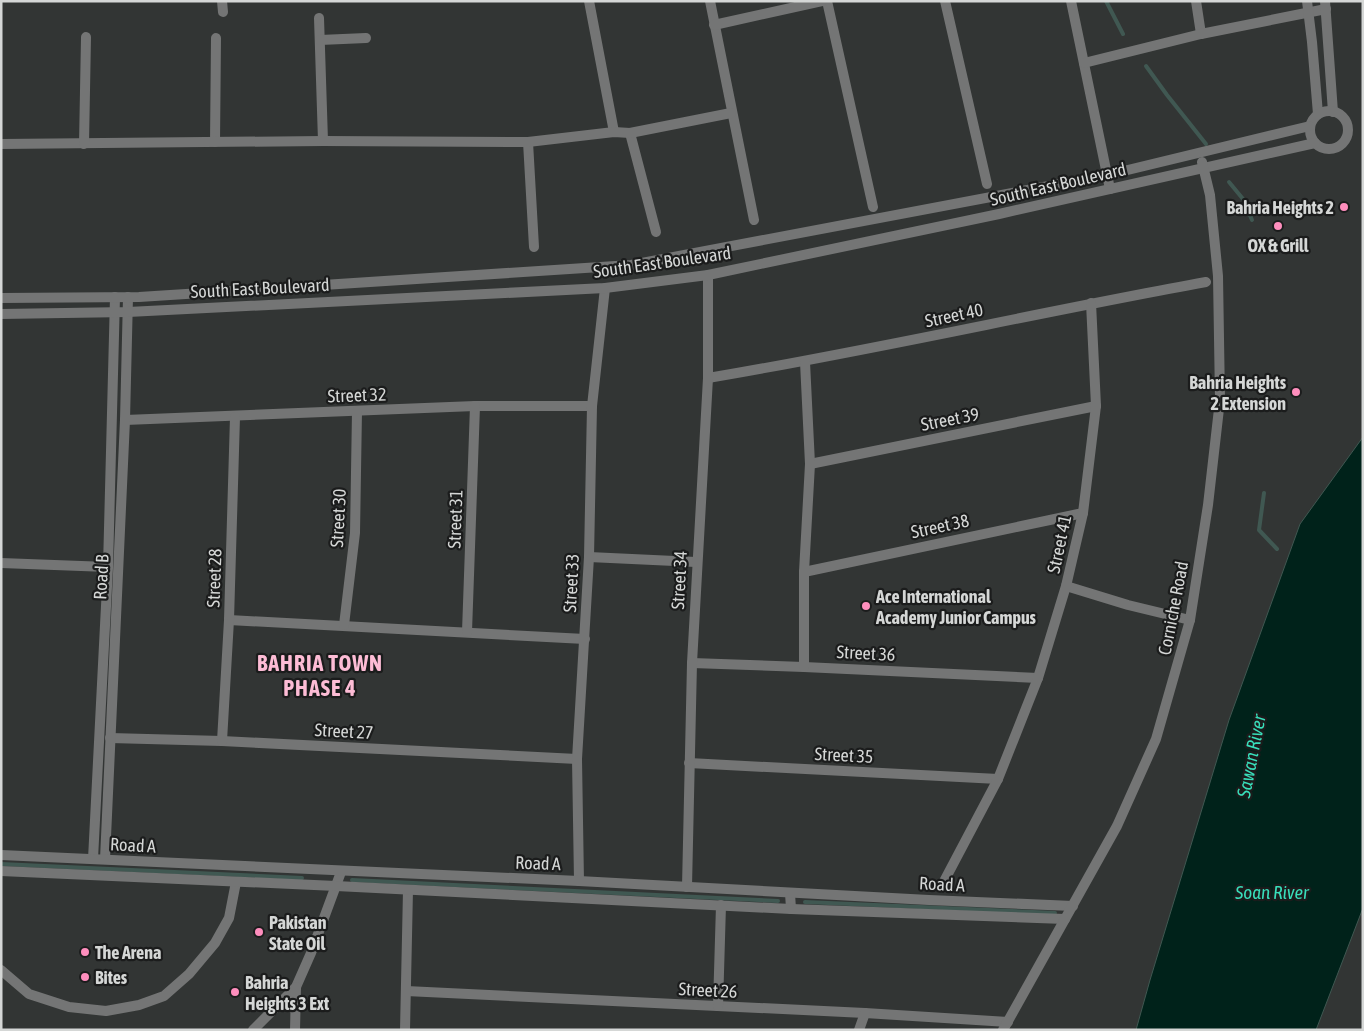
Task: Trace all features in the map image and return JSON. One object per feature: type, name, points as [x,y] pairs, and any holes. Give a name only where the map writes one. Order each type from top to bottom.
[{"type":"street","points":[[589,1],[614,132]]},
{"type":"street","points":[[710,1],[754,220]]},
{"type":"street","points":[[714,25],[822,1]]},
{"type":"street","points":[[827,1],[873,207]]},
{"type":"street","points":[[945,1],[987,184]]},
{"type":"street","points":[[1071,1],[1110,189]]},
{"type":"street","points":[[1196,1],[1201,34]]},
{"type":"street","points":[[1307,1],[1318,114]]},
{"type":"street","points":[[1084,63],[1201,34],[1308,12],[1326,5],[1333,112]]},
{"type":"street","points":[[319,18],[323,141]]},
{"type":"street","points":[[84,144],[86,37]]},
{"type":"street","points":[[215,142],[216,38]]},
{"type":"street","points":[[320,40],[366,38]]},
{"type":"street","points":[[1333,112],[1344,119],[1347,125],[1346,138],[1338,147],[1325,149],[1315,143],[1310,132],[1310,126],[1318,114],[1333,112]]},
{"type":"street","points":[[1,144],[323,141],[528,142],[614,132],[630,133],[731,113]]},
{"type":"street","name":"South East Boulevard","points":[[1,298],[128,297],[631,265],[1107,175],[1310,126]]},
{"type":"street","points":[[630,133],[656,232]]},
{"type":"street","points":[[528,142],[534,247]]},
{"type":"street","name":"South East Boulevard","points":[[1,314],[128,312],[606,288],[708,275],[999,214],[1315,143]]},
{"type":"street","name":"Corniche Road","points":[[1005,1026],[1117,826],[1156,738],[1190,620],[1208,505],[1220,400],[1218,276],[1210,195],[1200,154]]},
{"type":"street","name":"Street 34","points":[[687,887],[696,562],[708,378],[708,275]]},
{"type":"street","name":"Street 40","points":[[708,378],[805,362],[1091,302],[1206,282]]},
{"type":"street","name":"Street 33","points":[[579,881],[576,759],[589,557],[592,406],[606,288]]},
{"type":"street","name":"Road B","points":[[93,859],[108,567],[115,297]]},
{"type":"street","name":"Road B","points":[[105,860],[125,420],[128,297]]},
{"type":"street","name":"Street 41","points":[[941,887],[998,779],[1038,678],[1066,586],[1083,513],[1096,406],[1091,302]]},
{"type":"street","points":[[804,667],[804,572],[810,464],[805,362]]},
{"type":"street","name":"Street 32","points":[[125,420],[475,406],[592,406]]},
{"type":"street","name":"Street 31","points":[[467,632],[475,406]]},
{"type":"street","name":"Street 39","points":[[810,464],[1096,406]]},
{"type":"street","name":"Street 30","points":[[344,626],[355,533],[357,411]]},
{"type":"street","name":"Street 28","points":[[222,741],[235,417]]},
{"type":"street","name":"Street 38","points":[[804,572],[1083,513]]},
{"type":"street","points":[[589,557],[696,562]]},
{"type":"street","points":[[1,562],[108,567]]},
{"type":"street","points":[[1066,586],[1128,605],[1190,620]]},
{"type":"street","points":[[228,620],[585,639]]},
{"type":"street","name":"Street 36","points":[[692,663],[1038,678]]},
{"type":"street","name":"Street 27","points":[[110,738],[222,741],[576,759]]},
{"type":"street","name":"Street 35","points":[[689,763],[998,779]]},
{"type":"street","name":"Road A","points":[[1,855],[1073,906]]},
{"type":"street","name":"Road A","points":[[1,871],[791,909],[1065,919]]},
{"type":"street","points":[[254,1030],[296,987],[311,954],[341,872]]},
{"type":"street","points":[[1,970],[29,994],[69,1007],[106,1011],[164,996],[189,974],[215,944],[229,918],[236,882]]},
{"type":"street","points":[[405,1030],[408,890]]},
{"type":"street","points":[[790,893],[791,909]]},
{"type":"street","points":[[718,1006],[721,905]]},
{"type":"street","points":[[295,1030],[296,987]]},
{"type":"street","name":"Street 26","points":[[406,991],[866,1013],[1005,1026]]},
{"type":"street","points":[[859,1030],[866,1013]]},
{"type":"water","name":"Soan River","points":[[1363,437],[1363,908],[1316,1030],[1136,1030],[1229,720],[1300,524]]},
{"type":"waterway","points":[[1106,1],[1123,34]]},
{"type":"waterway","points":[[1146,66],[1206,144]]},
{"type":"waterway","points":[[1229,182],[1243,199],[1252,220]]},
{"type":"waterway","points":[[1264,493],[1259,530],[1277,549]]},
{"type":"waterway","points":[[1,864],[302,878]]},
{"type":"waterway","points":[[352,880],[778,901]]},
{"type":"waterway","points":[[805,902],[1055,913]]},
{"type":"place","name":"Bahria Heights 2","points":[[1344,207]]},
{"type":"place","name":"OX & Grill","points":[[1278,226]]},
{"type":"place","name":"Bahria Heights 2 Extension","points":[[1296,392]]},
{"type":"place","name":"Ace International Academy Junior Campus","points":[[866,606]]},
{"type":"place","name":"Pakistan State Oil","points":[[259,932]]},
{"type":"place","name":"The Arena","points":[[85,952]]},
{"type":"place","name":"Bites","points":[[85,977]]},
{"type":"place","name":"Bahria Heights 3 Ext","points":[[235,992]]},
{"type":"district","name":"BAHRIA TOWN PHASE 4","points":[[320,676]]},
{"type":"water label","name":"Sawan River","points":[[1251,756]]}]
